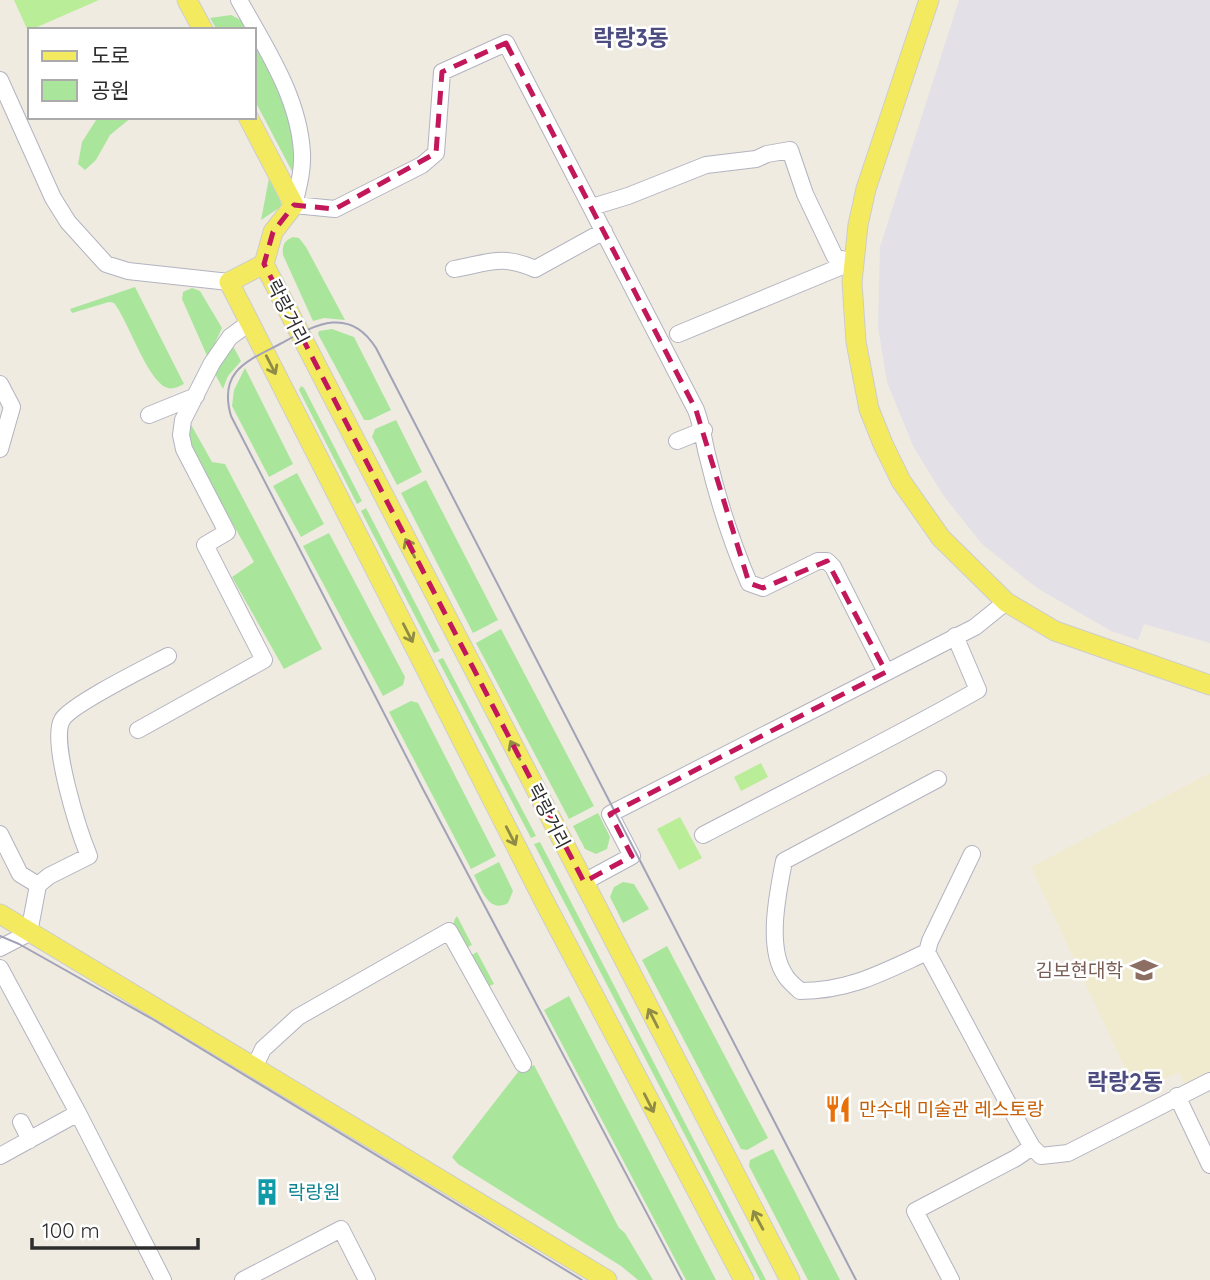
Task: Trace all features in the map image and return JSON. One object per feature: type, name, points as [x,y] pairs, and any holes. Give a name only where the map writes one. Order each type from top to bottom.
[{"type":"main road","points":[[187,0],[202,28]]},
{"type":"main road","points":[[929,0],[866,189],[858,225],[852,282],[856,342],[870,409],[883,444],[901,481],[941,538],[1006,603],[1055,631],[1210,685]]},
{"type":"main road","points":[[249,119],[294,205],[273,232],[264,264]]},
{"type":"main road","name":"락랑거리","points":[[744,1280],[544,901],[229,282],[264,264],[790,1280]]},
{"type":"main road","points":[[0,914],[607,1280]]},
{"type":"street","points":[[239,0],[254,28]]},
{"type":"street","points":[[256,31],[279,73],[298,122],[302,166],[294,205],[335,209],[422,165],[436,153],[442,72],[506,43],[704,430],[711,468],[732,540],[749,583],[763,588],[818,561],[827,561],[833,567],[886,671]]},
{"type":"street","points":[[0,80],[53,198],[68,222],[106,264],[128,271],[229,282]]},
{"type":"street","points":[[592,207],[628,196],[706,165],[756,159],[790,150],[805,194],[835,257],[854,264]]},
{"type":"street","points":[[454,269],[508,259],[520,261],[535,269],[604,231]]},
{"type":"street","points":[[678,334],[839,267],[854,264]]},
{"type":"street","points":[[138,730],[264,660],[205,545],[227,532],[184,449],[181,435],[183,419],[212,363],[230,337],[249,323]]},
{"type":"street","points":[[0,384],[12,407],[0,449]]},
{"type":"street","points":[[149,415],[195,396]]},
{"type":"street","points":[[677,441],[704,430]]},
{"type":"street","points":[[584,882],[632,856],[610,814],[975,626],[1006,603]]},
{"type":"street","points":[[703,835],[913,727],[978,690],[955,636]]},
{"type":"street","points":[[0,948],[29,933],[38,885],[49,876],[89,856],[75,820],[59,746],[61,722],[66,715],[95,695],[168,656]]},
{"type":"street","points":[[927,952],[854,985],[800,991],[784,975],[777,950],[775,909],[784,861],[938,779]]},
{"type":"street","points":[[0,834],[20,874],[38,885]]},
{"type":"street","points":[[972,854],[927,952],[1032,1147],[1041,1156],[1068,1153],[1210,1081]]},
{"type":"street","points":[[254,1068],[263,1049],[298,1017],[449,931],[523,1064]]},
{"type":"street","points":[[0,968],[163,1280]]},
{"type":"street","points":[[1177,1096],[1210,1165]]},
{"type":"street","points":[[0,1156],[78,1113]]},
{"type":"street","points":[[21,1122],[30,1140]]},
{"type":"street","points":[[951,1280],[915,1211],[1032,1147]]},
{"type":"street","points":[[243,1280],[341,1229],[367,1280]]},
{"type":"highlighted area","points":[[506,43],[696,410],[749,583],[763,588],[827,561],[886,672],[610,814],[632,856],[584,882],[264,264],[273,232],[294,205],[335,209],[436,153],[442,72]]},
{"type":"shaded area","points":[[959,0],[1210,0],[1210,643],[1144,624],[1138,640],[1111,631],[1037,588],[982,544],[943,495],[913,446],[887,382],[878,327],[880,247]]},
{"type":"shaded area","name":"김보현대학","points":[[1210,773],[1210,1072],[1185,1084],[1179,1072],[1136,1092],[1031,867]]},
{"type":"green space","points":[[14,0],[99,0],[35,28],[28,28],[28,31]]},
{"type":"green space","points":[[231,15],[249,28],[216,28],[210,18]]},
{"type":"green space","points":[[256,39],[289,111],[295,145],[295,177],[256,103]]},
{"type":"green space","points":[[97,119],[130,119],[110,135],[96,160],[85,170],[78,164],[82,142]]},
{"type":"green space","points":[[270,173],[282,206],[261,220]]},
{"type":"green space","points":[[293,237],[299,238],[306,247],[345,320],[324,318],[313,321],[283,255],[284,244]]},
{"type":"green space","points":[[135,287],[184,384],[176,388],[161,384],[153,375],[114,303],[109,302],[72,313],[70,309]]},
{"type":"green space","points":[[192,288],[200,291],[222,328],[208,358],[182,299],[183,292]]},
{"type":"green space","points":[[332,329],[354,337],[391,410],[364,420],[318,334],[319,331]]},
{"type":"green space","points":[[232,344],[241,361],[228,376],[223,389],[214,372]]},
{"type":"green space","points":[[245,368],[293,464],[269,477],[232,406],[234,390]]},
{"type":"green space","points":[[301,386],[362,501],[357,504],[299,390]]},
{"type":"green space","points":[[396,420],[422,472],[397,485],[372,437],[375,429]]},
{"type":"green space","points":[[189,421],[212,462],[225,464],[322,649],[284,669],[232,577],[254,562],[187,441]]},
{"type":"green space","points":[[297,473],[324,524],[301,537],[273,486]]},
{"type":"green space","points":[[426,480],[498,620],[473,633],[401,493]]},
{"type":"green space","points":[[366,508],[440,651],[434,653],[361,511]]},
{"type":"green space","points":[[329,533],[405,677],[403,685],[383,696],[303,546]]},
{"type":"green space","points":[[501,629],[594,806],[569,819],[476,643]]},
{"type":"green space","points":[[443,658],[536,836],[531,838],[438,660]]},
{"type":"green space","points":[[411,701],[418,703],[496,856],[471,869],[389,712]]},
{"type":"green space","points":[[761,763],[768,777],[741,791],[734,777]]},
{"type":"green space","points":[[598,813],[610,837],[607,849],[596,854],[585,849],[573,826]]},
{"type":"green space","points":[[680,817],[702,858],[679,870],[657,829]]},
{"type":"green space","points":[[540,842],[766,1280],[760,1280],[534,844]]},
{"type":"green space","points":[[499,862],[513,891],[508,903],[501,906],[486,898],[474,875]]},
{"type":"green space","points":[[623,882],[634,884],[649,909],[623,923],[610,897],[614,887]]},
{"type":"green space","points":[[457,916],[472,945],[464,949],[453,924]]},
{"type":"green space","points":[[667,946],[768,1138],[747,1150],[741,1149],[642,960]]},
{"type":"green space","points":[[477,952],[494,984],[485,988],[468,957]]},
{"type":"green space","points":[[569,996],[716,1280],[686,1280],[544,1010]]},
{"type":"green space","points":[[534,1065],[619,1228],[625,1233],[653,1280],[638,1280],[621,1266],[458,1164],[452,1157],[518,1072]]},
{"type":"green space","points":[[773,1149],[840,1280],[808,1280],[749,1166],[750,1160]]},
{"type":"tram line","points":[[682,1280],[424,791],[231,416],[229,388],[238,370],[257,356],[306,331],[331,323],[343,323],[366,335],[376,348],[856,1280]]},
{"type":"tram line","points":[[0,936],[154,1020],[582,1280]]},
{"type":"place","name":"김보현대학","points":[[1144,970]]},
{"type":"place","name":"만수대 미술관 레스토랑","points":[[838,1109]]},
{"type":"place","name":"락랑원","points":[[267,1192]]},
{"type":"district","name":"락랑3동","points":[[631,37]]},
{"type":"district","name":"락랑2동","points":[[1125,1081]]}]
